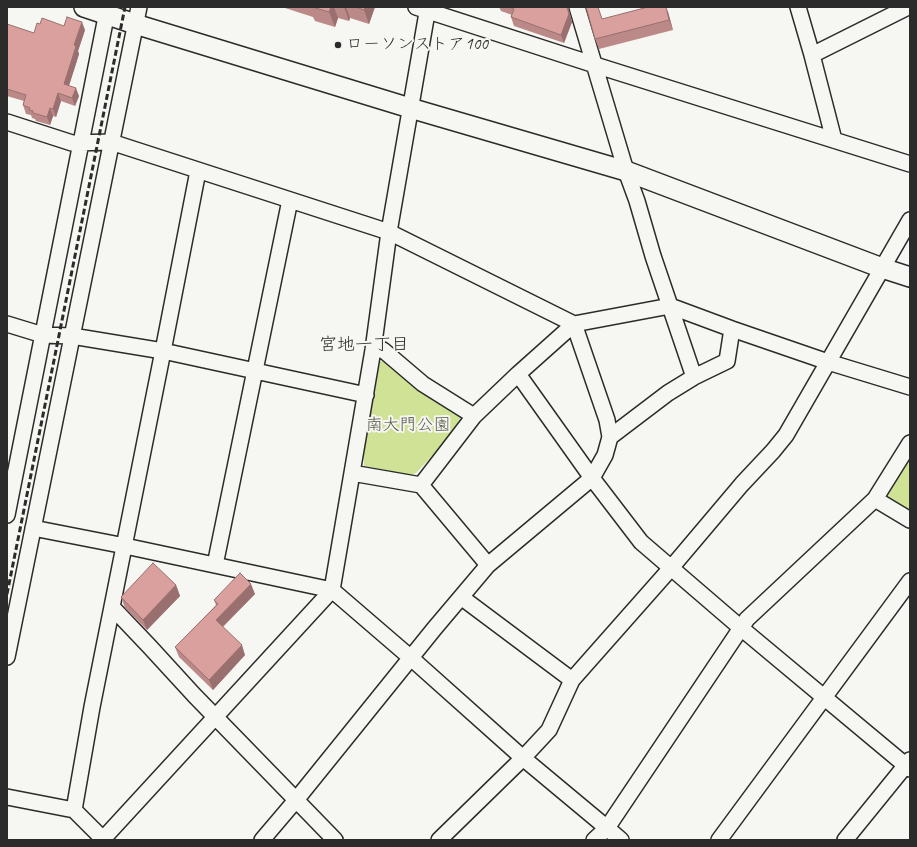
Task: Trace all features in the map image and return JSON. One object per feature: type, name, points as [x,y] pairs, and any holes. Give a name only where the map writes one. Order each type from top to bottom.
[{"type":"street","points":[[84,7],[137,15],[410,108],[626,171],[882,268],[910,277]]},
{"type":"street","points":[[577,7],[626,171],[637,200],[694,377]]},
{"type":"street","points":[[798,7],[834,140]]},
{"type":"street","points":[[812,55],[908,7]]},
{"type":"street","points":[[7,797],[74,810],[103,839],[332,590],[366,395],[389,232],[407,129],[424,8],[595,65],[910,164]]},
{"type":"street","points":[[7,515],[107,11]]},
{"type":"street","points":[[7,657],[137,15]]},
{"type":"street","points":[[7,122],[72,143],[111,142],[389,232],[574,324],[607,420],[610,437],[605,455],[592,478],[488,565],[262,840]]},
{"type":"street","points":[[74,810],[92,707],[198,171]]},
{"type":"street","points":[[215,565],[290,200]]},
{"type":"street","points":[[439,840],[523,758],[549,730],[572,680],[786,435],[910,220]]},
{"type":"street","points":[[421,485],[474,416],[574,324],[670,306],[828,362],[910,387]]},
{"type":"street","points":[[7,324],[43,335],[72,336],[163,351],[366,395]]},
{"type":"street","points":[[610,437],[668,393],[694,377],[727,361],[732,329]]},
{"type":"street","points":[[373,350],[382,350],[423,384],[474,416]]},
{"type":"street","points":[[518,374],[592,478],[641,542],[741,628],[909,765],[845,840]]},
{"type":"street","points":[[594,840],[608,828],[747,618],[875,499],[910,443]]},
{"type":"street","points":[[352,473],[421,485],[488,565]]},
{"type":"street","points":[[875,499],[910,520]]},
{"type":"street","points":[[33,528],[332,590],[523,758],[621,840]]},
{"type":"street","points":[[719,840],[910,582]]},
{"type":"street","points":[[461,596],[572,680]]},
{"type":"street","points":[[112,607],[215,717],[335,840]]},
{"type":"green space","name":"南大門公園","points":[[385,359],[456,412],[460,417],[461,425],[416,473],[411,475],[364,466],[364,451],[380,362]]},
{"type":"green space","points":[[910,450],[910,515],[881,497]]},
{"type":"building","points":[[312,7],[331,7],[329,12]]},
{"type":"building","points":[[356,7],[365,7],[364,10]]},
{"type":"building","points":[[510,7],[567,7],[569,14],[561,35],[511,17],[514,9]]},
{"type":"building","points":[[586,7],[598,7],[602,19],[648,7],[666,7],[669,20],[595,39]]},
{"type":"building","points":[[67,17],[82,22],[74,45],[76,46],[64,84],[76,88],[72,98],[58,93],[53,109],[50,108],[47,117],[33,113],[33,111],[29,110],[30,108],[23,105],[26,95],[7,89],[7,24],[34,33],[37,23],[40,24],[42,18],[64,26]]},
{"type":"building","points":[[153,563],[176,585],[143,620],[121,597]]},
{"type":"building","points":[[240,573],[251,584],[216,620],[242,645],[209,680],[175,647],[218,604],[214,600]]},
{"type":"railway","points":[[7,594],[125,7]]},
{"type":"place","name":"ローソンストア100","points":[[338,45]]},
{"type":"district","name":"宮地一丁目","points":[[364,345]]}]
